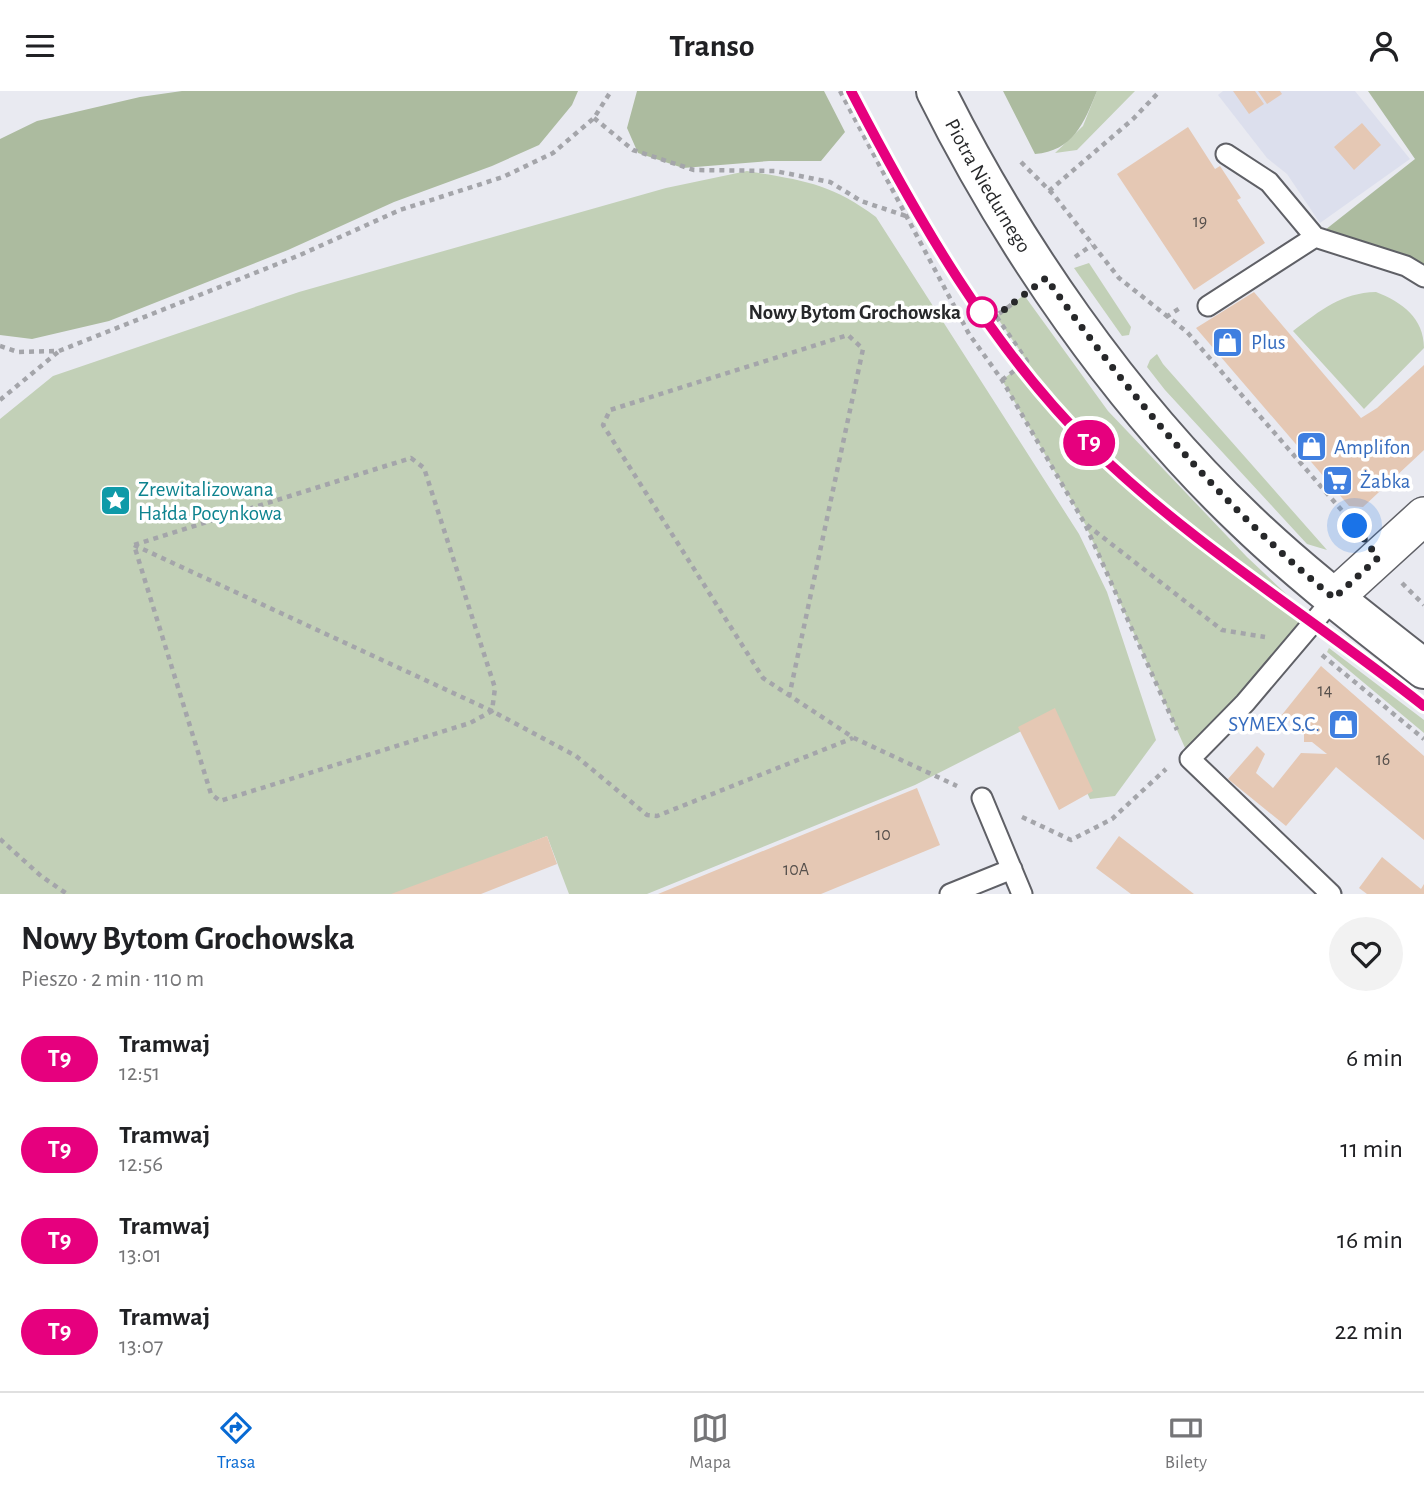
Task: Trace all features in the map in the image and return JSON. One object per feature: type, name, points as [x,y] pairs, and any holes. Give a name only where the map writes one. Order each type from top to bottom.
[{"type":"street","name":"Piotra Niedurnego","points":[[936,91],[962,143],[1046,278],[1112,370],[1195,468],[1242,518],[1334,598],[1424,669]]},
{"type":"street","points":[[1334,598],[1424,516]]},
{"type":"lane","points":[[1226,154],[1269,182],[1315,237],[1406,266],[1424,277]]},
{"type":"lane","points":[[1208,306],[1315,237]]},
{"type":"lane","points":[[1331,894],[1190,759],[1245,703],[1334,598]]},
{"type":"lane","points":[[982,798],[1022,894]]},
{"type":"lane","points":[[950,894],[1012,869]]},
{"type":"path","points":[[0,400],[59,351],[300,255],[400,210],[503,177],[552,153],[594,118],[611,91]]},
{"type":"path","points":[[840,91],[969,334],[1002,380],[1085,524],[1190,759]]},
{"type":"path","points":[[1049,191],[1133,119],[1160,91]]},
{"type":"path","points":[[594,118],[633,150],[694,170],[775,170],[830,182],[861,201],[907,216]]},
{"type":"path","points":[[1016,158],[1049,191],[1119,278],[1187,332],[1344,510],[1378,558],[1424,605]]},
{"type":"path","points":[[1002,380],[1027,361],[996,316],[1046,278]]},
{"type":"path","points":[[789,697],[863,349],[848,335],[610,410],[603,425],[763,678],[789,697],[854,738],[1070,840],[1112,820],[1162,771]]},
{"type":"path","points":[[0,346],[18,352],[59,351]]},
{"type":"path","points":[[134,545],[411,458],[424,468],[495,688],[492,711]]},
{"type":"path","points":[[1085,524],[1222,630],[1297,642]]},
{"type":"path","points":[[134,545],[211,794],[220,801],[470,723],[492,711]]},
{"type":"path","points":[[134,545],[492,711],[576,756],[647,815],[657,817],[854,738]]},
{"type":"path","points":[[1327,658],[1424,739]]},
{"type":"path","points":[[0,839],[41,876],[67,894]]},
{"type":"shaded area","points":[[1223,91],[1355,91],[1410,159],[1320,223],[1287,174],[1267,158],[1218,95]]},
{"type":"green space","points":[[182,91],[578,91],[572,105],[539,145],[492,166],[394,202],[288,250],[109,321],[32,339],[0,335],[0,139],[37,121],[140,97]]},
{"type":"green space","points":[[637,91],[824,91],[845,132],[821,161],[769,161],[683,168],[638,153],[627,128]]},
{"type":"green space","points":[[1003,91],[1097,91],[1082,124],[1068,141],[1048,152],[1035,154]]},
{"type":"green space","points":[[1097,91],[1135,91],[1077,150],[1055,153],[1083,126]]},
{"type":"green space","points":[[1368,91],[1424,91],[1424,270],[1325,230],[1415,159]]},
{"type":"green space","name":"Zrewitalizowana Hałda Pocynkowa","points":[[747,171],[830,190],[876,217],[1079,534],[1107,592],[1156,740],[1115,796],[1090,799],[1051,716],[915,785],[647,894],[569,894],[547,836],[400,894],[0,894],[0,419],[53,376],[299,292],[666,188]]},
{"type":"green space","points":[[1089,263],[1131,327],[1129,335],[1122,336],[1074,268]]},
{"type":"green space","points":[[1376,292],[1403,306],[1416,320],[1424,348],[1364,409],[1293,331],[1342,299]]},
{"type":"green space","points":[[1024,295],[1108,411],[1247,557],[1301,608],[1305,619],[1190,759],[1085,524],[1002,380],[1027,361],[996,316]]},
{"type":"green space","points":[[1157,354],[1327,550],[1307,544],[1165,390],[1147,367]]},
{"type":"green space","points":[[1329,648],[1424,720],[1424,733],[1327,652]]},
{"type":"building","points":[[1233,91],[1255,91],[1264,104],[1249,114]]},
{"type":"building","points":[[1258,91],[1280,91],[1282,94],[1267,104]]},
{"type":"building","points":[[1362,123],[1381,145],[1354,170],[1334,147]]},
{"type":"building","points":[[1188,127],[1215,169],[1220,166],[1241,198],[1237,200],[1265,243],[1194,290],[1117,174]]},
{"type":"building","points":[[1254,292],[1361,418],[1377,408],[1424,365],[1424,450],[1363,507],[1349,506],[1196,328]]},
{"type":"building","points":[[1321,666],[1424,756],[1424,840],[1336,767],[1286,826],[1228,779],[1257,746],[1265,754],[1256,773],[1273,788],[1301,753],[1327,754],[1312,742],[1304,742],[1304,734],[1281,716]]},
{"type":"building","points":[[1055,708],[1093,791],[1059,810],[1018,727]]},
{"type":"building","points":[[917,788],[940,845],[821,894],[658,894]]},
{"type":"building","points":[[547,836],[557,864],[481,894],[391,894]]},
{"type":"building","points":[[1119,836],[1194,894],[1131,894],[1096,868]]},
{"type":"building","points":[[1382,857],[1421,889],[1424,884],[1424,894],[1367,894],[1359,888]]},
{"type":"tram line","points":[[851,91],[903,186],[959,279],[1022,368],[1057,410],[1094,449],[1172,519],[1424,706]]},
{"type":"tram line","name":"T9","points":[[851,91],[900,183],[982,312],[1020,366],[1075,429],[1137,488],[1215,553],[1424,706]]},
{"type":"place","name":"Nowy Bytom Grochowska","points":[[982,312]]},
{"type":"place","name":"Plus","points":[[1228,342]]},
{"type":"place","name":"Amplifon","points":[[1311,447]]},
{"type":"place","name":"Żabka","points":[[1337,481]]},
{"type":"place","name":"Zrewitalizowana Hałda Pocynkowa","points":[[115,501]]},
{"type":"place","name":"SYMEX S.C.","points":[[1343,724]]},
{"type":"route","points":[[982,312],[996,316],[1046,278],[1112,370],[1195,468],[1242,518],[1334,598],[1378,558],[1355,526]]}]
